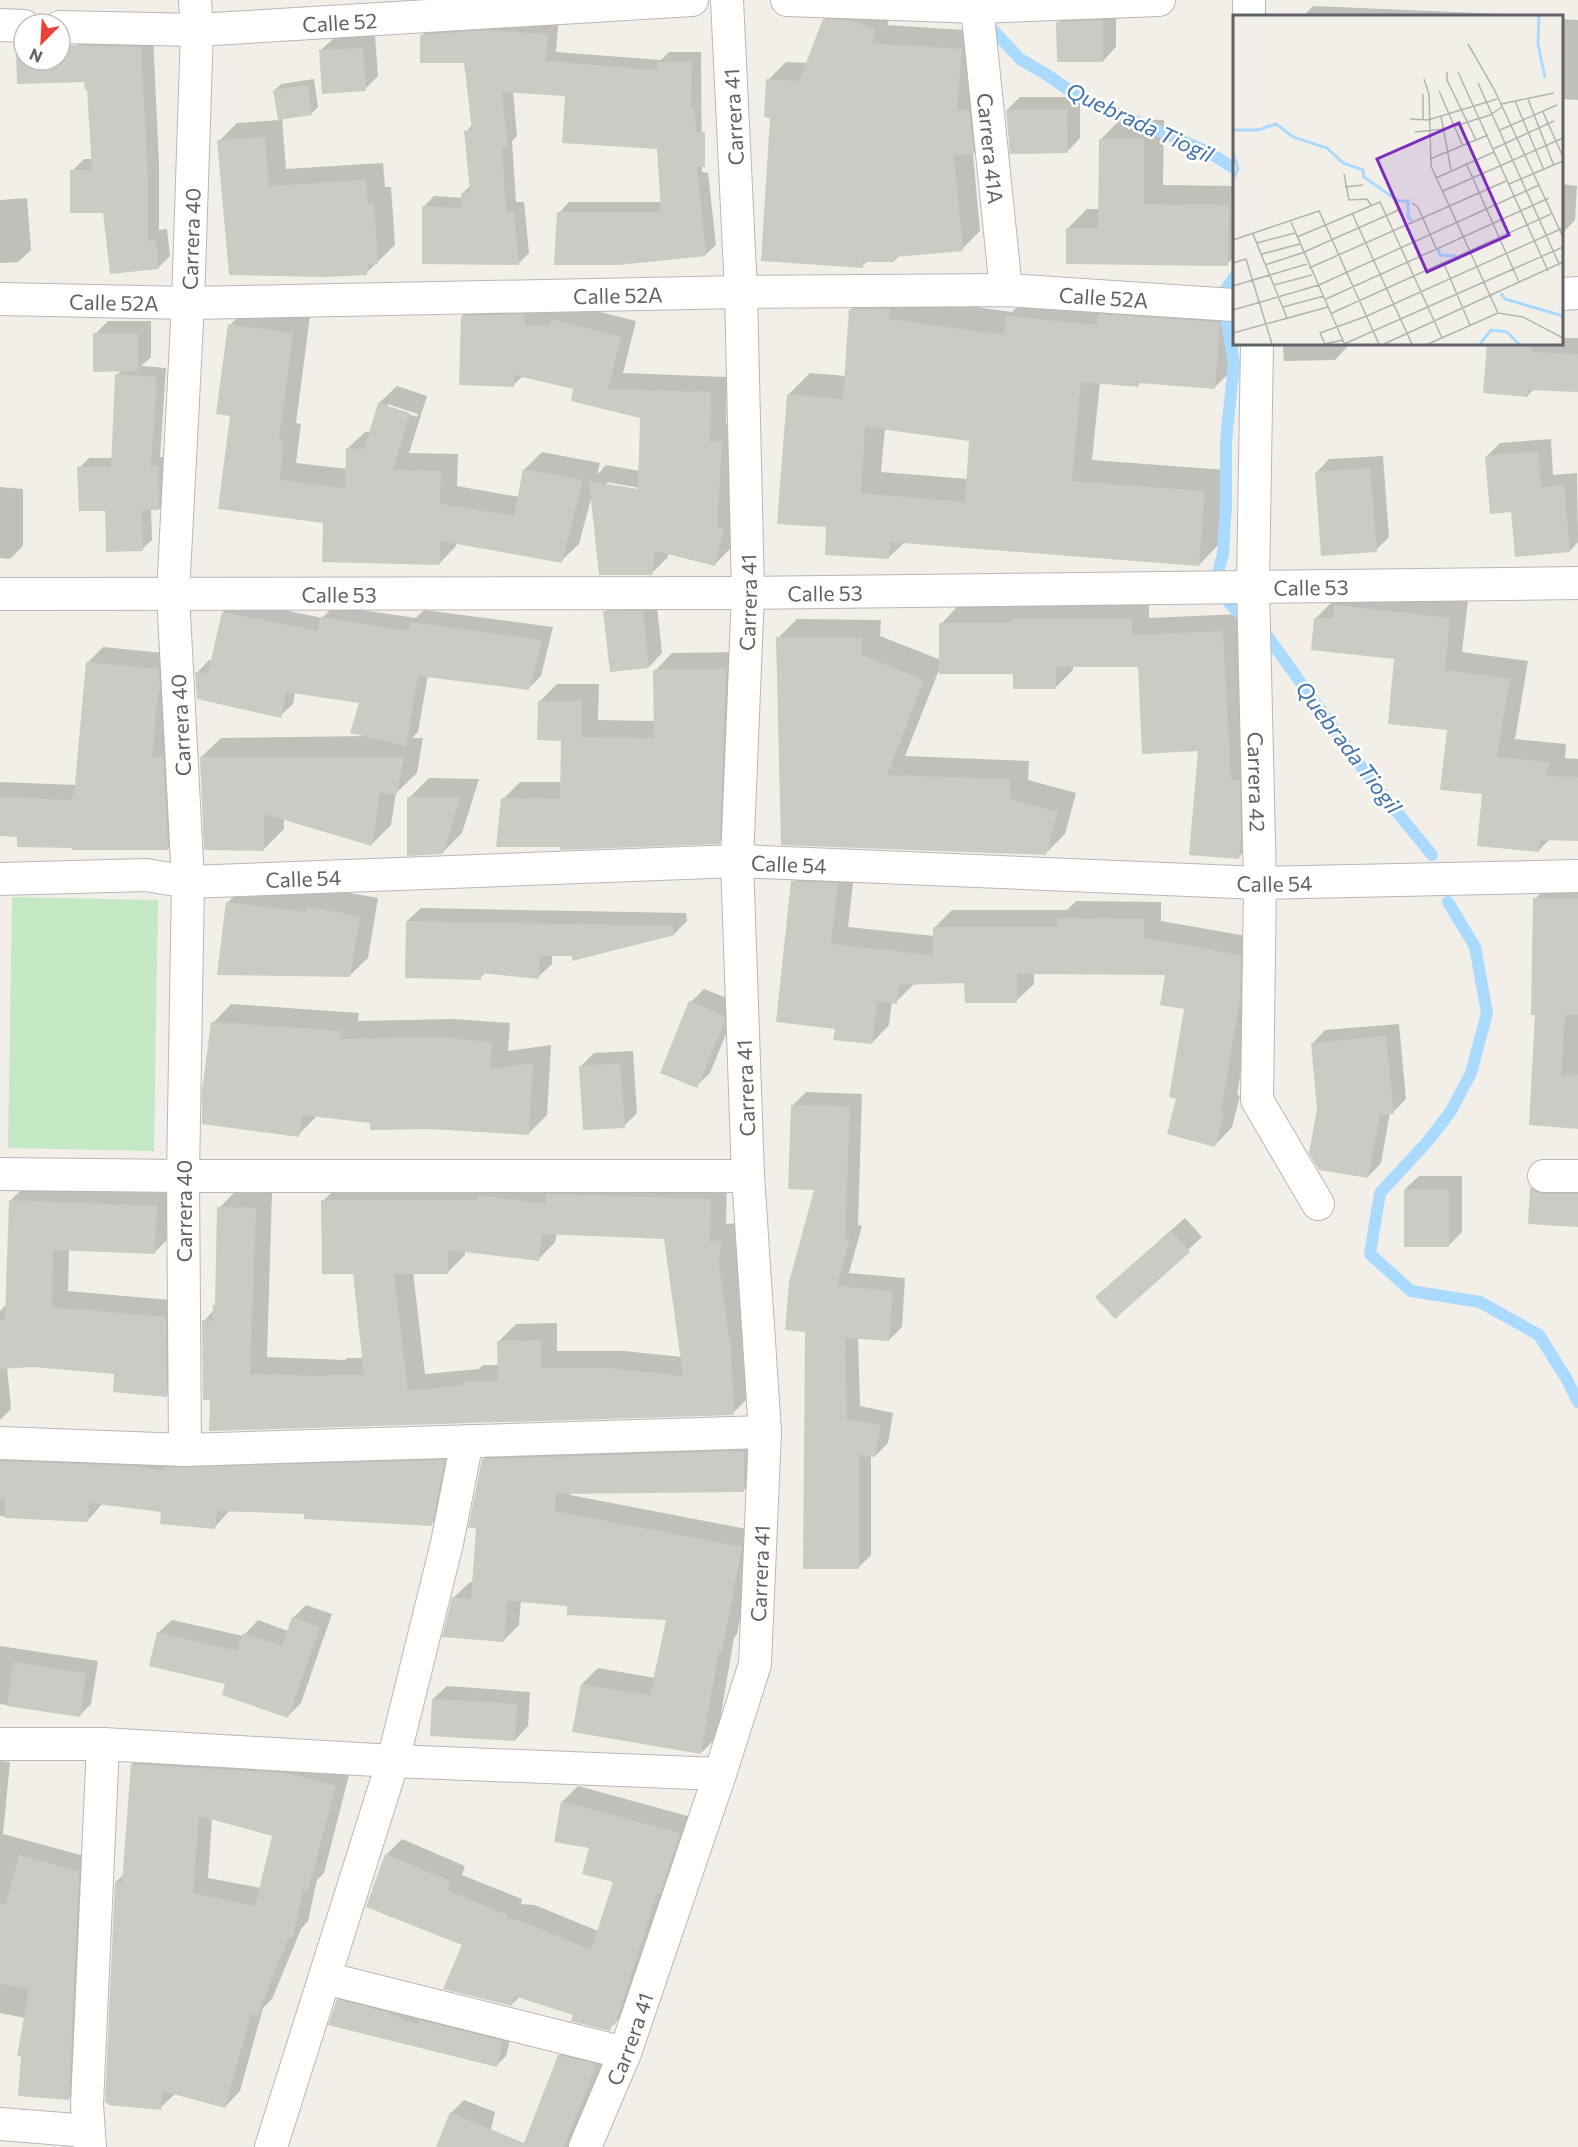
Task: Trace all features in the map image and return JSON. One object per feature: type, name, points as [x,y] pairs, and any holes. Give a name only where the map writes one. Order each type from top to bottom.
[{"type":"street","name":"Calle 52","points":[[72,26],[196,15],[692,0]]},
{"type":"street","name":"Carrera 41","points":[[585,2147],[625,2053],[755,1664],[765,1432],[748,1176],[737,861],[748,592],[741,292],[727,0]]},
{"type":"street","points":[[787,0],[977,7],[1159,0]]},
{"type":"street","name":"Carrera 41A","points":[[977,7],[1006,290]]},
{"type":"street","name":"Carrera 40","points":[[186,1450],[183,1176],[188,882],[173,594],[188,303],[196,15]]},
{"type":"street","name":"Calle 52A","points":[[0,300],[188,303],[741,292],[1006,290],[1233,305]]},
{"type":"street","points":[[1563,294],[1578,293]]},
{"type":"street","name":"Carrera 42","points":[[1257,345],[1253,586],[1260,883],[1257,1100],[1318,1204]]},
{"type":"street","name":"Calle 53","points":[[0,594],[748,592],[1578,583]]},
{"type":"street","name":"Calle 54","points":[[0,879],[146,875],[188,882],[737,861],[1260,883],[1578,876]]},
{"type":"street","points":[[0,1174],[748,1176]]},
{"type":"street","points":[[1544,1176],[1578,1176]]},
{"type":"street","points":[[0,1443],[186,1450],[765,1432]]},
{"type":"street","points":[[271,2147],[393,1761],[447,1543],[466,1441]]},
{"type":"street","points":[[0,1744],[103,1744],[393,1761],[720,1774]]},
{"type":"street","points":[[0,2124],[89,2139],[103,1744]]},
{"type":"street","points":[[325,1978],[625,2053]]},
{"type":"green space","points":[[12,897],[158,900],[154,1151],[8,1148]]},
{"type":"building","points":[[823,19],[849,20],[876,30],[871,43],[962,49],[957,110],[969,110],[974,155],[954,155],[963,251],[895,257],[894,262],[863,262],[863,268],[761,261],[770,118],[764,117],[766,79],[799,81]]},
{"type":"building","points":[[1103,20],[1103,62],[1057,62],[1056,22]]},
{"type":"building","points":[[487,30],[548,34],[546,61],[657,70],[657,62],[692,62],[691,108],[695,108],[696,132],[705,132],[705,167],[697,167],[706,256],[619,265],[554,265],[557,212],[661,212],[657,149],[562,143],[565,96],[502,92],[508,148],[502,148],[506,212],[514,212],[519,265],[422,264],[422,206],[462,208],[461,193],[470,192],[464,131],[472,130],[464,63],[420,63],[420,35]]},
{"type":"building","points":[[72,45],[141,47],[148,176],[148,241],[156,240],[159,269],[110,274],[103,213],[70,213],[70,170],[92,170],[87,90],[85,90],[84,82],[17,84],[17,72],[72,72]]},
{"type":"building","points":[[363,48],[366,91],[322,94],[319,50]]},
{"type":"building","points":[[308,85],[312,115],[278,120],[273,90]]},
{"type":"building","points":[[1067,109],[1068,153],[1010,154],[1006,110]]},
{"type":"building","points":[[265,137],[269,186],[366,180],[368,204],[374,204],[378,264],[368,264],[367,275],[324,277],[229,275],[217,140]]},
{"type":"building","points":[[1099,139],[1144,139],[1144,204],[1229,205],[1228,266],[1066,264],[1066,228],[1098,228]]},
{"type":"building","points":[[849,309],[890,309],[889,319],[1004,335],[1006,316],[1097,325],[1098,314],[1220,322],[1215,389],[1139,383],[1139,387],[1081,382],[1072,481],[1205,491],[1199,566],[890,542],[889,559],[825,555],[826,527],[777,524],[787,394],[843,399]],"holes":[[[865,427],[969,441],[965,502],[861,493]]]},
{"type":"building","points":[[524,314],[525,326],[550,325],[551,319],[621,337],[608,389],[711,392],[710,441],[722,442],[717,528],[724,529],[715,566],[655,551],[652,575],[599,575],[589,481],[638,489],[640,418],[571,401],[573,389],[514,375],[514,387],[459,385],[461,316]]},
{"type":"building","points":[[228,324],[293,333],[279,440],[284,441],[280,480],[345,488],[346,448],[364,449],[378,403],[410,413],[393,470],[441,471],[440,504],[514,516],[523,469],[583,480],[562,563],[440,541],[440,565],[322,562],[323,523],[218,509],[230,416],[216,414]]},
{"type":"building","points":[[93,333],[138,334],[138,371],[93,372]]},
{"type":"building","points":[[1487,345],[1532,345],[1531,352],[1578,354],[1578,392],[1528,390],[1528,397],[1483,393]]},
{"type":"building","points":[[115,374],[157,377],[151,466],[158,466],[159,510],[142,510],[143,551],[106,552],[105,511],[79,511],[77,467],[111,467]]},
{"type":"building","points":[[1538,451],[1541,487],[1564,485],[1570,552],[1515,557],[1511,512],[1490,514],[1485,456]]},
{"type":"building","points":[[1370,468],[1377,552],[1321,556],[1315,472]]},
{"type":"building","points":[[1334,605],[1450,618],[1445,670],[1510,679],[1497,757],[1549,762],[1547,776],[1578,777],[1578,841],[1540,840],[1539,852],[1477,846],[1482,794],[1440,790],[1447,730],[1388,724],[1394,659],[1311,650],[1314,618],[1333,618]]},
{"type":"building","points":[[603,611],[643,611],[649,668],[610,672]]},
{"type":"building","points":[[222,612],[318,631],[320,617],[409,631],[410,622],[542,640],[529,690],[418,676],[406,746],[350,733],[359,703],[286,692],[281,718],[197,699],[195,672],[208,673]]},
{"type":"building","points":[[1012,619],[1132,619],[1132,635],[1223,631],[1231,780],[1240,780],[1239,859],[1189,855],[1198,751],[1142,754],[1138,667],[1056,667],[1056,689],[1013,689],[1013,674],[939,674],[939,623],[1012,623]]},
{"type":"building","points":[[776,637],[862,638],[862,655],[924,680],[887,775],[1010,779],[1010,799],[1058,812],[1046,855],[781,845]]},
{"type":"building","points":[[86,662],[159,669],[160,691],[158,691],[152,757],[163,757],[168,850],[72,850],[72,848],[17,847],[17,837],[0,836],[0,797],[72,800]]},
{"type":"building","points":[[726,669],[720,844],[560,850],[560,847],[496,847],[501,798],[560,799],[561,741],[537,740],[538,701],[582,701],[581,737],[654,738],[653,670]]},
{"type":"building","points":[[200,757],[404,757],[397,794],[380,793],[372,846],[264,814],[264,851],[204,850]]},
{"type":"building","points":[[407,797],[460,798],[443,854],[407,856]]},
{"type":"building","points":[[791,881],[838,883],[831,944],[933,955],[933,927],[1057,927],[1057,918],[1144,919],[1144,938],[1241,955],[1240,998],[1221,1113],[1224,1113],[1215,1147],[1167,1134],[1176,1099],[1169,1097],[1184,1009],[1160,1005],[1165,975],[1017,974],[1017,1003],[965,1003],[964,983],[899,985],[897,1004],[877,1001],[872,1044],[833,1040],[835,1029],[776,1022]]},
{"type":"building","points":[[1533,898],[1578,899],[1578,1015],[1565,1015],[1561,1076],[1578,1075],[1578,1129],[1529,1125],[1535,1015],[1531,1015]]},
{"type":"building","points":[[226,902],[306,912],[307,907],[360,916],[350,977],[217,975]]},
{"type":"building","points":[[406,921],[673,926],[675,935],[572,961],[572,956],[540,956],[539,979],[481,973],[481,980],[405,978]]},
{"type":"building","points":[[689,1001],[724,1016],[725,1021],[697,1088],[660,1073]]},
{"type":"building","points":[[211,1022],[341,1031],[340,1039],[433,1037],[492,1042],[490,1069],[533,1063],[529,1135],[429,1129],[370,1130],[370,1123],[302,1115],[299,1137],[202,1124],[202,1091]]},
{"type":"building","points":[[1386,1036],[1394,1114],[1380,1115],[1368,1178],[1319,1170],[1309,1153],[1317,1109],[1311,1043]]},
{"type":"building","points":[[620,1063],[625,1128],[583,1130],[579,1066]]},
{"type":"building","points":[[791,1105],[850,1106],[845,1238],[850,1239],[837,1286],[893,1291],[889,1341],[845,1338],[847,1419],[881,1425],[875,1457],[859,1455],[859,1569],[803,1569],[805,1332],[785,1330],[789,1282],[814,1190],[788,1189]]},
{"type":"building","points":[[1530,1187],[1543,1194],[1578,1194],[1578,1227],[1528,1224]]},
{"type":"building","points":[[1404,1189],[1449,1189],[1449,1247],[1404,1247]]},
{"type":"building","points":[[546,1194],[711,1199],[710,1241],[721,1240],[719,1264],[731,1351],[734,1415],[209,1431],[210,1400],[203,1400],[202,1320],[212,1321],[213,1305],[215,1305],[217,1207],[256,1208],[250,1374],[328,1376],[364,1375],[353,1274],[322,1274],[321,1200],[477,1200],[478,1195],[546,1204]],"holes":[[[542,1234],[664,1239],[683,1376],[606,1368],[541,1368],[541,1340],[497,1341],[498,1381],[464,1382],[464,1385],[408,1391],[394,1274],[448,1274],[448,1250],[539,1261]]]},
{"type":"building","points":[[9,1200],[157,1206],[155,1254],[53,1250],[52,1307],[166,1317],[167,1397],[113,1392],[114,1374],[33,1367],[0,1369],[0,1320],[5,1319]]},
{"type":"building","points":[[1171,1231],[1190,1252],[1115,1319],[1095,1297]]},
{"type":"building","points":[[744,1452],[744,1492],[556,1494],[555,1511],[742,1547],[722,1651],[719,1651],[701,1754],[572,1732],[581,1684],[650,1695],[666,1620],[567,1615],[567,1606],[507,1601],[504,1642],[442,1637],[452,1597],[471,1599],[476,1528],[468,1528],[482,1459]]},
{"type":"building","points":[[445,1460],[432,1526],[304,1519],[304,1514],[217,1511],[215,1529],[160,1524],[161,1512],[89,1503],[88,1522],[5,1518],[5,1500],[0,1499],[0,1461],[132,1466],[164,1471],[164,1467]]},
{"type":"building","points":[[292,1617],[320,1627],[288,1718],[222,1695],[225,1684],[149,1666],[157,1632],[237,1651],[243,1633],[282,1646]]},
{"type":"building","points":[[13,1662],[86,1673],[80,1717],[7,1706]]},
{"type":"building","points":[[432,1699],[517,1704],[515,1741],[430,1736]]},
{"type":"building","points":[[131,1764],[287,1773],[336,1786],[308,1891],[303,1889],[293,1938],[289,1937],[257,2016],[251,2014],[225,2108],[162,2091],[161,2110],[105,2103],[115,1881],[122,1883]],"holes":[[[199,1816],[272,1836],[255,1906],[193,1893]]]},
{"type":"building","points":[[561,1801],[680,1833],[660,1895],[657,1894],[615,2025],[612,2025],[610,2031],[571,2021],[573,2015],[514,1996],[512,2006],[443,1989],[462,1945],[366,1907],[385,1854],[451,1881],[447,1890],[507,1915],[507,1919],[519,1920],[591,1950],[613,1882],[582,1874],[589,1848],[554,1842]]},
{"type":"building","points":[[19,1855],[79,1871],[69,2100],[18,2096],[21,2056],[17,2056],[29,1989],[0,1984],[0,1904],[6,1904]]},
{"type":"building","points":[[337,1999],[384,2011],[417,2025],[419,2020],[503,2041],[497,2067],[328,2025]]},
{"type":"building","points":[[558,2055],[597,2064],[564,2147],[436,2147],[450,2112],[524,2143]]},
{"type":"waterway","name":"Quebrada Tiogil","points":[[992,29],[1020,59],[1077,96],[1208,152],[1233,167]]},
{"type":"waterway","name":"Quebrada Tiogil","points":[[1224,292],[1233,278]]},
{"type":"waterway","name":"Quebrada Tiogil","points":[[1219,569],[1223,554],[1226,440],[1234,364],[1226,316]]},
{"type":"waterway","name":"Quebrada Tiogil","points":[[1222,595],[1245,620]]},
{"type":"waterway","name":"Quebrada Tiogil","points":[[1268,637],[1370,779],[1432,855]]},
{"type":"waterway","name":"Quebrada Tiogil","points":[[1448,902],[1475,947],[1487,1013],[1471,1073],[1451,1111],[1428,1141],[1380,1193],[1370,1254],[1411,1291],[1480,1302],[1539,1335],[1578,1402]]}]
